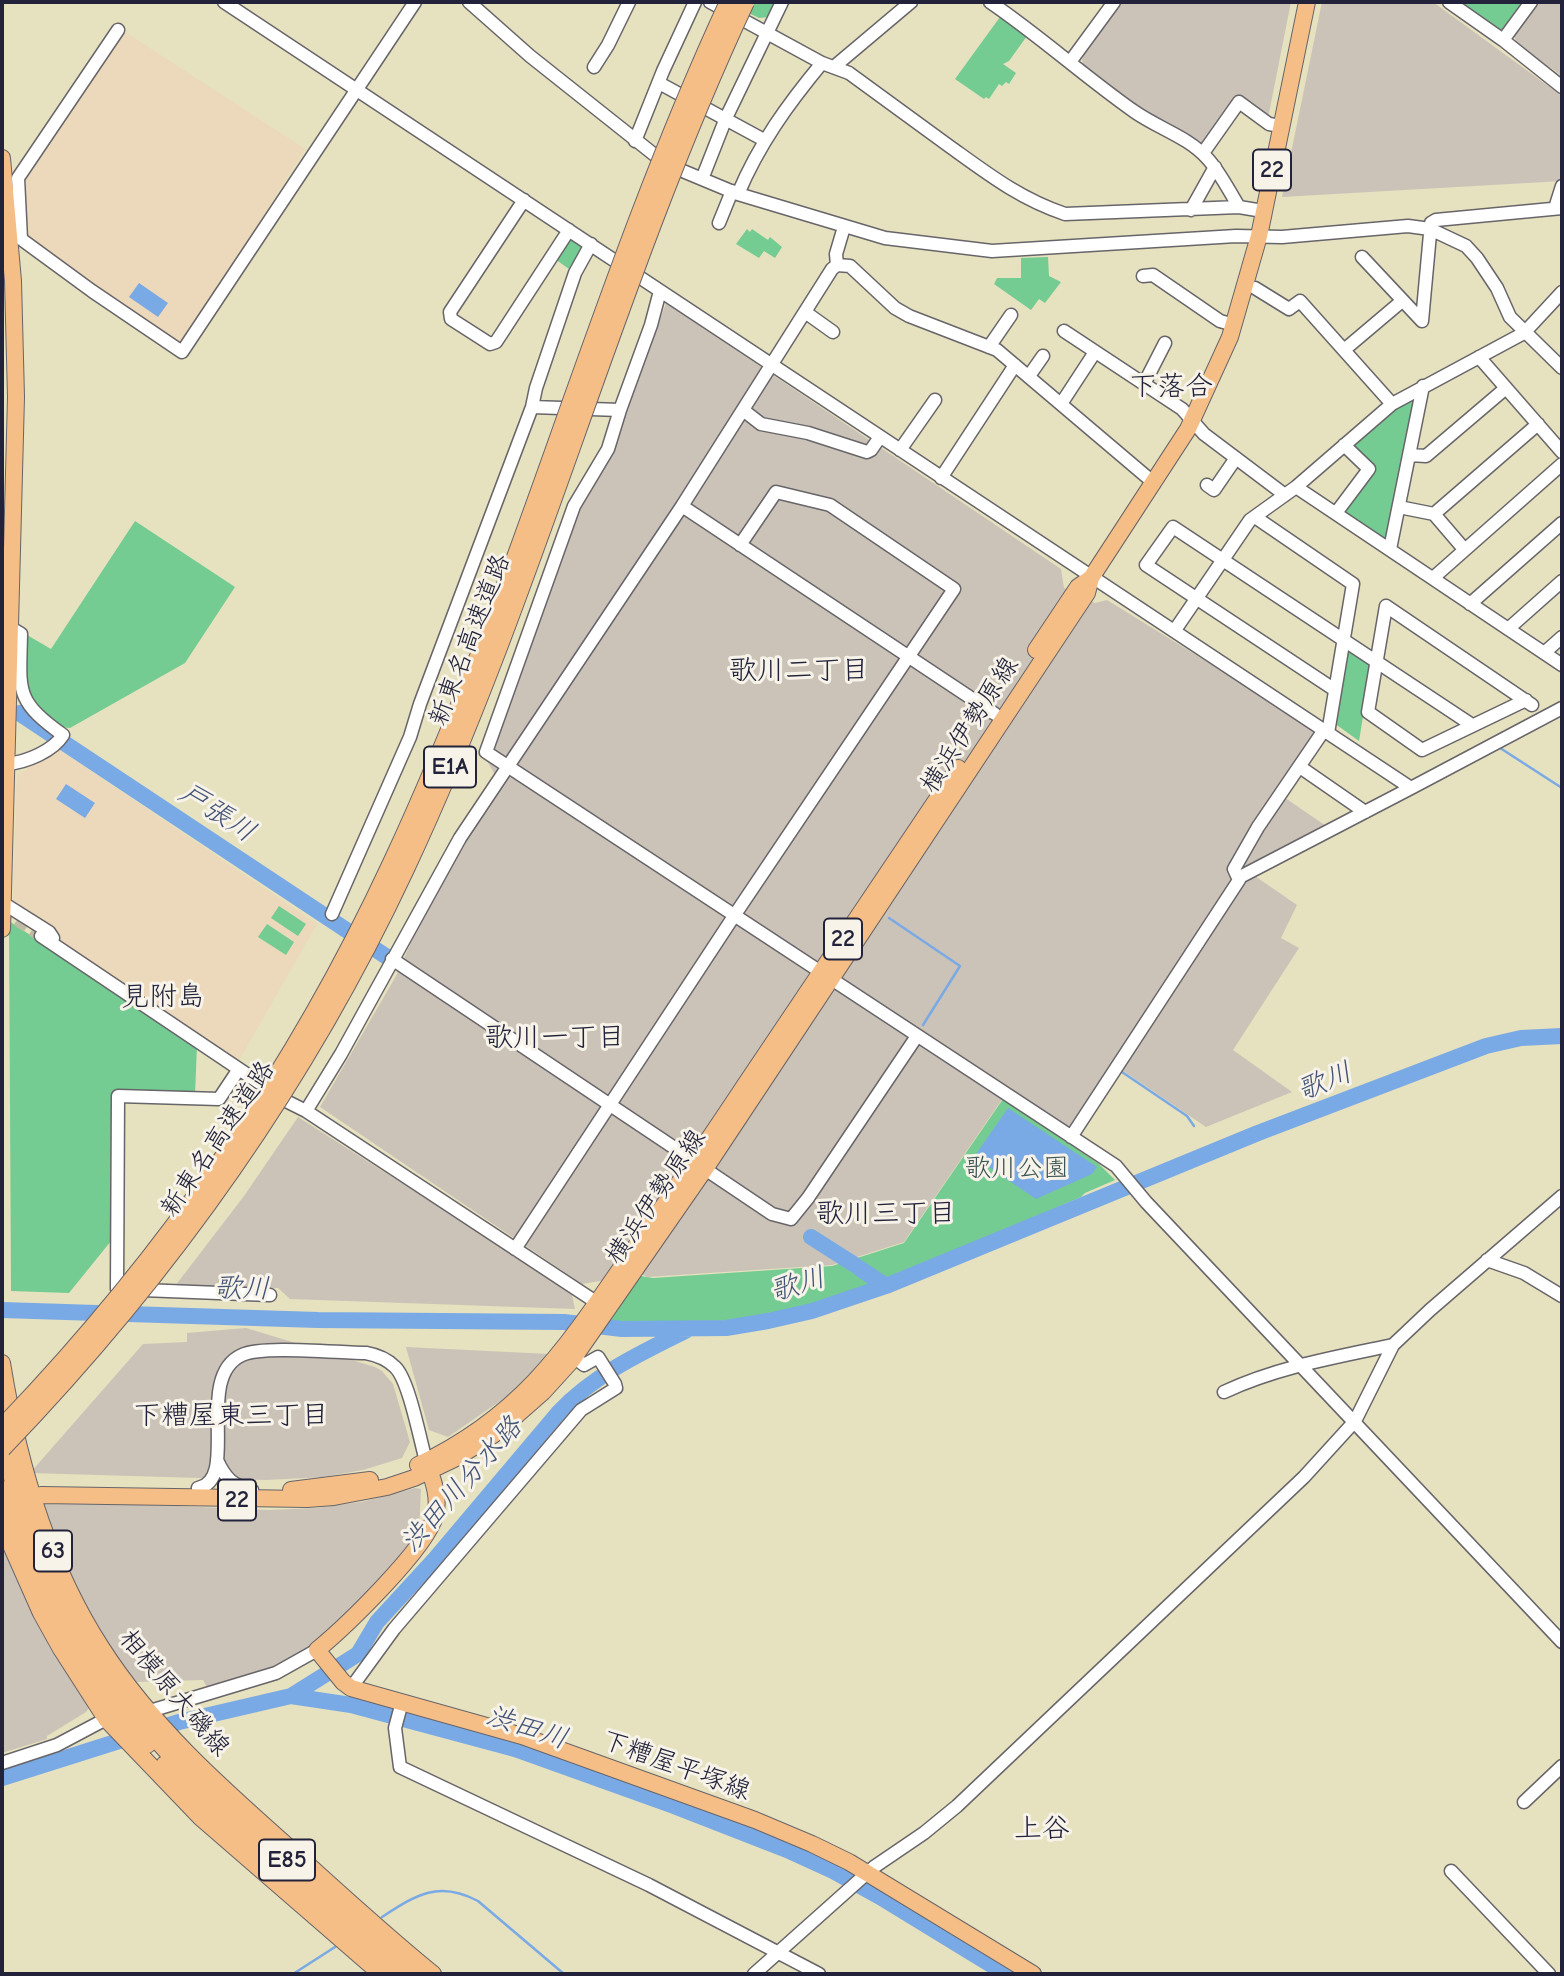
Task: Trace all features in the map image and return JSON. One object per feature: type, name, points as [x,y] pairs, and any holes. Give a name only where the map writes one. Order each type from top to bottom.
[{"type":"highway","name":"新東名高速道路","points":[[2,1428],[93,1329],[199,1193],[290,1055],[355,938],[397,851],[463,696],[644,203],[729,2]]},
{"type":"highway","name":"新東名高速道路","points":[[2,1448],[104,1336],[209,1202],[303,1059],[368,945],[421,833],[477,701],[657,208],[697,109],[745,2]]},
{"type":"highway","name":"E85","points":[[2,1438],[15,1489],[44,1563],[133,1721]]},
{"type":"highway","name":"E85","points":[[2,1490],[16,1534],[51,1609],[97,1682],[154,1744],[419,1974]]},
{"type":"highway","name":"E85","points":[[154,1744],[177,1779],[213,1813],[401,1974]]},
{"type":"main road","name":"横浜伊勢原線","points":[[428,1466],[360,1482],[297,1490],[39,1489],[307,1499],[362,1493],[387,1487],[428,1466],[464,1440],[513,1404],[576,1349],[1087,593],[1091,578],[1192,421],[1234,326],[1259,236],[1307,2]]},
{"type":"main road","points":[[2,158],[11,177],[15,241],[13,281],[16,397],[2,929]]},
{"type":"main road","name":"横浜伊勢原線","points":[[826,976],[1078,587],[1091,578]]},
{"type":"main road","name":"相模原大磯線","points":[[2,1363],[17,1444],[35,1509],[133,1721]]},
{"type":"main road","points":[[347,1685],[318,1652],[426,1535],[436,1509],[436,1492],[428,1466]]},
{"type":"main road","name":"相模原大磯線","points":[[2,1525],[54,1637],[154,1744],[201,1818],[382,1974]]},
{"type":"main road","name":"下糟屋平塚線","points":[[347,1685],[522,1736],[755,1820],[833,1853],[1033,1974]]},
{"type":"main road","name":"相模原大磯線","points":[[154,1744],[230,1795],[433,1974]]},
{"type":"street","points":[[224,2],[1411,788]]},
{"type":"street","points":[[15,241],[68,272],[182,352],[415,2]]},
{"type":"street","points":[[469,2],[530,56],[666,164],[735,192],[885,238],[992,251],[1296,236],[1408,226],[1430,229],[1465,246],[1477,258],[1510,317],[1562,368]]},
{"type":"street","points":[[594,67],[629,2]]},
{"type":"street","points":[[635,141],[695,2]]},
{"type":"street","points":[[709,2],[849,73],[995,179],[1024,198],[1044,207],[1065,214],[1239,207],[1264,211]]},
{"type":"street","points":[[702,179],[726,118],[782,2]]},
{"type":"street","points":[[719,218],[786,106],[829,65],[911,2]]},
{"type":"street","points":[[990,2],[1049,44],[1138,114],[1203,153],[1215,167],[1239,207]]},
{"type":"street","points":[[1070,62],[1114,2]]},
{"type":"street","points":[[1449,2],[1562,87]]},
{"type":"street","points":[[1503,40],[1531,2]]},
{"type":"street","points":[[11,177],[118,30]]},
{"type":"street","points":[[659,83],[764,140]]},
{"type":"street","points":[[1203,153],[1239,102],[1269,124],[1281,126]]},
{"type":"street","points":[[1191,211],[1215,167]]},
{"type":"street","points":[[1362,257],[1422,321],[1430,229],[1436,219],[1558,208],[1562,186]]},
{"type":"street","points":[[524,200],[450,312],[451,318],[490,344],[496,342],[569,230]]},
{"type":"street","points":[[838,265],[836,254],[844,227]]},
{"type":"street","points":[[332,914],[410,737],[532,407],[575,273],[591,244]]},
{"type":"street","points":[[35,256],[63,274],[68,272]]},
{"type":"street","points":[[306,1111],[341,1054],[460,838],[682,506],[832,269],[838,265],[850,266],[895,308],[989,347],[1016,365],[1154,483]]},
{"type":"street","points":[[1143,276],[1153,275],[1157,281],[1220,321],[1234,326]]},
{"type":"street","points":[[1255,288],[1289,310],[1300,301],[1392,404]]},
{"type":"street","points":[[660,291],[651,326],[601,463],[574,506],[486,752],[1116,1166],[1146,1202],[1562,1642]]},
{"type":"street","points":[[1175,630],[1250,520],[1285,495],[1392,404],[1524,333],[1562,292]]},
{"type":"street","points":[[1344,350],[1402,301]]},
{"type":"street","points":[[805,312],[833,332]]},
{"type":"street","points":[[989,347],[1012,315]]},
{"type":"street","points":[[1063,331],[1182,409],[1204,434],[1285,495]]},
{"type":"street","points":[[1144,384],[1165,343]]},
{"type":"street","points":[[1061,404],[1095,352]]},
{"type":"street","points":[[1029,376],[1043,356]]},
{"type":"street","points":[[1479,357],[1562,452]]},
{"type":"street","points":[[941,478],[1016,365]]},
{"type":"street","points":[[1390,549],[1423,386]]},
{"type":"street","points":[[1409,455],[1426,456],[1506,388]]},
{"type":"street","points":[[900,450],[932,404],[918,399]]},
{"type":"street","points":[[532,407],[620,410]]},
{"type":"street","points":[[743,410],[761,424],[808,433],[867,452],[880,437]]},
{"type":"street","points":[[1434,514],[1538,424]]},
{"type":"street","points":[[506,451],[520,440]]},
{"type":"street","points":[[1336,513],[1368,469],[1344,445]]},
{"type":"street","points":[[1214,490],[1236,458]]},
{"type":"street","points":[[1433,578],[1562,464]]},
{"type":"street","points":[[1296,486],[1562,665]]},
{"type":"street","points":[[515,1249],[734,915],[954,589],[830,505],[776,492],[740,545]]},
{"type":"street","points":[[682,506],[995,713]]},
{"type":"street","points":[[1399,507],[1434,514],[1464,550]]},
{"type":"street","points":[[1239,880],[1234,869],[1258,827],[1326,731],[1353,584],[1255,517]]},
{"type":"street","points":[[1470,604],[1562,523]]},
{"type":"street","points":[[1335,690],[1146,565],[1173,527],[1472,725]]},
{"type":"street","points":[[1508,629],[1562,581]]},
{"type":"street","points":[[1386,606],[1529,702],[1472,725],[1422,750],[1368,712],[1376,660],[1386,606]]},
{"type":"street","points":[[7,764],[24,761],[61,739],[63,735],[29,707],[23,695],[20,680],[21,634],[10,628]]},
{"type":"street","points":[[1544,653],[1562,637]]},
{"type":"street","points":[[1071,1137],[1240,877],[1562,708]]},
{"type":"street","points":[[1300,767],[1365,812]]},
{"type":"street","points":[[3,903],[49,932],[54,945]]},
{"type":"street","points":[[41,936],[515,1249],[600,1311]]},
{"type":"street","points":[[392,959],[772,1214],[791,1219],[917,1036]]},
{"type":"street","points":[[239,1069],[219,1099],[118,1096],[117,1289],[270,1295]]},
{"type":"street","points":[[754,1974],[883,1860],[924,1833],[976,1788],[1304,1477],[1355,1421],[1393,1345],[1562,1196]]},
{"type":"street","points":[[1487,1260],[1524,1273],[1562,1296]]},
{"type":"street","points":[[1224,1391],[1300,1364],[1393,1345]]},
{"type":"street","points":[[347,1685],[581,1410],[615,1388],[600,1359],[597,1357],[584,1365],[576,1349]]},
{"type":"street","points":[[198,1488],[205,1487],[212,1479],[217,1460],[218,1395],[221,1379],[236,1358],[264,1350],[366,1353],[386,1359],[401,1374],[428,1466]]},
{"type":"street","points":[[217,1460],[224,1475],[231,1482],[252,1490]]},
{"type":"street","points":[[2,1763],[265,1677],[318,1652]]},
{"type":"street","points":[[402,1702],[395,1728],[400,1767],[649,1885],[818,1974]]},
{"type":"street","points":[[1524,1802],[1562,1766]]},
{"type":"street","points":[[1451,1871],[1549,1974]]},
{"type":"shaded area","points":[[1119,2],[1291,2],[1268,118],[1237,97],[1205,142],[1199,144],[1146,114],[1083,69],[1082,52]]},
{"type":"shaded area","points":[[1322,2],[1433,2],[1562,96],[1562,181],[1282,197]]},
{"type":"shaded area","points":[[1538,2],[1562,2],[1562,76],[1516,43],[1514,34]]},
{"type":"shaded area","points":[[125,32],[305,149],[182,345],[97,292],[92,283],[26,238],[22,185]]},
{"type":"shaded area","points":[[666,303],[1061,569],[1064,588],[1095,603],[1107,600],[1319,731],[1275,791],[1329,828],[1249,872],[1297,905],[1281,938],[1299,948],[1233,1050],[1292,1092],[1206,1127],[1113,1064],[1068,1132],[1003,1098],[904,1242],[832,1265],[647,1277],[641,1274],[582,1284],[320,1107],[396,976],[440,877],[501,786],[485,757],[569,516],[616,448],[614,446]]},
{"type":"shaded area","points":[[58,749],[317,924],[238,1062],[64,945],[57,931],[13,900],[17,775]]},
{"type":"shaded area","points":[[298,1117],[571,1291],[575,1309],[290,1299],[278,1288],[172,1290],[244,1196]]},
{"type":"shaded area","points":[[246,1328],[382,1371],[393,1384],[410,1442],[402,1458],[363,1470],[323,1477],[267,1480],[30,1473],[143,1344],[187,1342],[187,1333]]},
{"type":"shaded area","points":[[406,1347],[549,1354],[506,1397],[448,1437],[429,1430]]},
{"type":"shaded area","points":[[415,1488],[421,1489],[419,1531],[405,1551],[327,1635],[296,1657],[274,1668],[207,1687],[203,1680],[134,1682],[101,1637],[77,1590],[38,1500],[269,1510],[361,1502]]},
{"type":"shaded area","points":[[2,1537],[91,1705],[86,1712],[47,1736],[47,1739],[2,1753]]},
{"type":"green space","points":[[726,2],[777,2],[769,17],[759,18]]},
{"type":"green space","points":[[1458,2],[1524,2],[1504,29],[1497,29]]},
{"type":"green space","points":[[1000,17],[1027,36],[1009,61],[1003,64],[1016,73],[1009,84],[999,84],[989,99],[984,99],[955,79]]},
{"type":"green space","points":[[747,229],[750,232],[752,229],[768,240],[770,237],[782,247],[775,258],[764,251],[759,258],[736,244]]},
{"type":"green space","points":[[572,237],[582,245],[579,255],[569,269],[555,259],[568,238]]},
{"type":"green space","points":[[1048,257],[1049,276],[1061,282],[1045,303],[1039,299],[1031,310],[994,284],[997,278],[1021,278],[1021,258]]},
{"type":"green space","points":[[1411,396],[1415,400],[1389,540],[1383,542],[1341,513],[1371,469],[1348,445]]},
{"type":"green space","points":[[135,521],[235,587],[185,663],[70,728],[64,727],[40,709],[30,691],[26,670],[27,635],[51,649]]},
{"type":"green space","points":[[1345,645],[1372,662],[1359,741],[1334,723]]},
{"type":"green space","points":[[279,906],[306,924],[298,936],[271,918]]},
{"type":"green space","points":[[9,921],[197,1045],[195,1095],[116,1093],[111,1241],[69,1293],[11,1291]]},
{"type":"green space","points":[[267,924],[294,942],[286,955],[258,937]]},
{"type":"green space","name":"歌川公園","points":[[1003,1099],[1099,1164],[1115,1180],[863,1290],[796,1312],[750,1320],[611,1324],[640,1276],[653,1278],[832,1266],[904,1243]]},
{"type":"water","points":[[139,283],[168,303],[158,317],[129,297]]},
{"type":"water","points":[[66,784],[95,803],[85,818],[56,799]]},
{"type":"water","points":[[1008,1108],[1097,1167],[1092,1174],[1036,1199],[974,1157]]},
{"type":"waterway","name":"戸張川","points":[[19,713],[387,957]]},
{"type":"waterway","points":[[1497,746],[1562,788]]},
{"type":"waterway","points":[[889,918],[960,966],[923,1025]]},
{"type":"waterway","name":"歌川","points":[[2,1310],[318,1320],[564,1322],[622,1329],[726,1328],[768,1321],[812,1311],[886,1286],[1258,1133],[1486,1046],[1521,1038],[1562,1036]]},
{"type":"waterway","points":[[1122,1072],[1187,1116],[1194,1126]]},
{"type":"waterway","name":"戸張川","points":[[811,1237],[855,1265]]},
{"type":"waterway","name":"戸張川","points":[[859,1268],[886,1286]]},
{"type":"waterway","name":"渋田川分水路","points":[[291,1696],[358,1654],[377,1622],[573,1399],[619,1365],[687,1330]]},
{"type":"waterway","name":"渋田川","points":[[2,1778],[179,1722],[291,1696],[351,1705],[515,1749],[787,1850],[880,1897],[1006,1974]]},
{"type":"waterway","points":[[382,1917],[406,1902],[428,1893],[439,1891],[464,1895],[478,1901],[564,1974]]},
{"type":"waterway","points":[[293,1974],[335,1947]]},
{"type":"tunnel","points":[[2,910],[41,936]]},
{"type":"district","name":"下落合","points":[[1171,387]]},
{"type":"district","name":"歌川二丁目","points":[[799,671]]},
{"type":"district","name":"見附島","points":[[163,997]]},
{"type":"district","name":"歌川一丁目","points":[[555,1038]]},
{"type":"district","name":"歌川三丁目","points":[[886,1214]]},
{"type":"district","name":"下糟屋東三丁目","points":[[231,1416]]},
{"type":"district","name":"上谷","points":[[1042,1829]]}]
